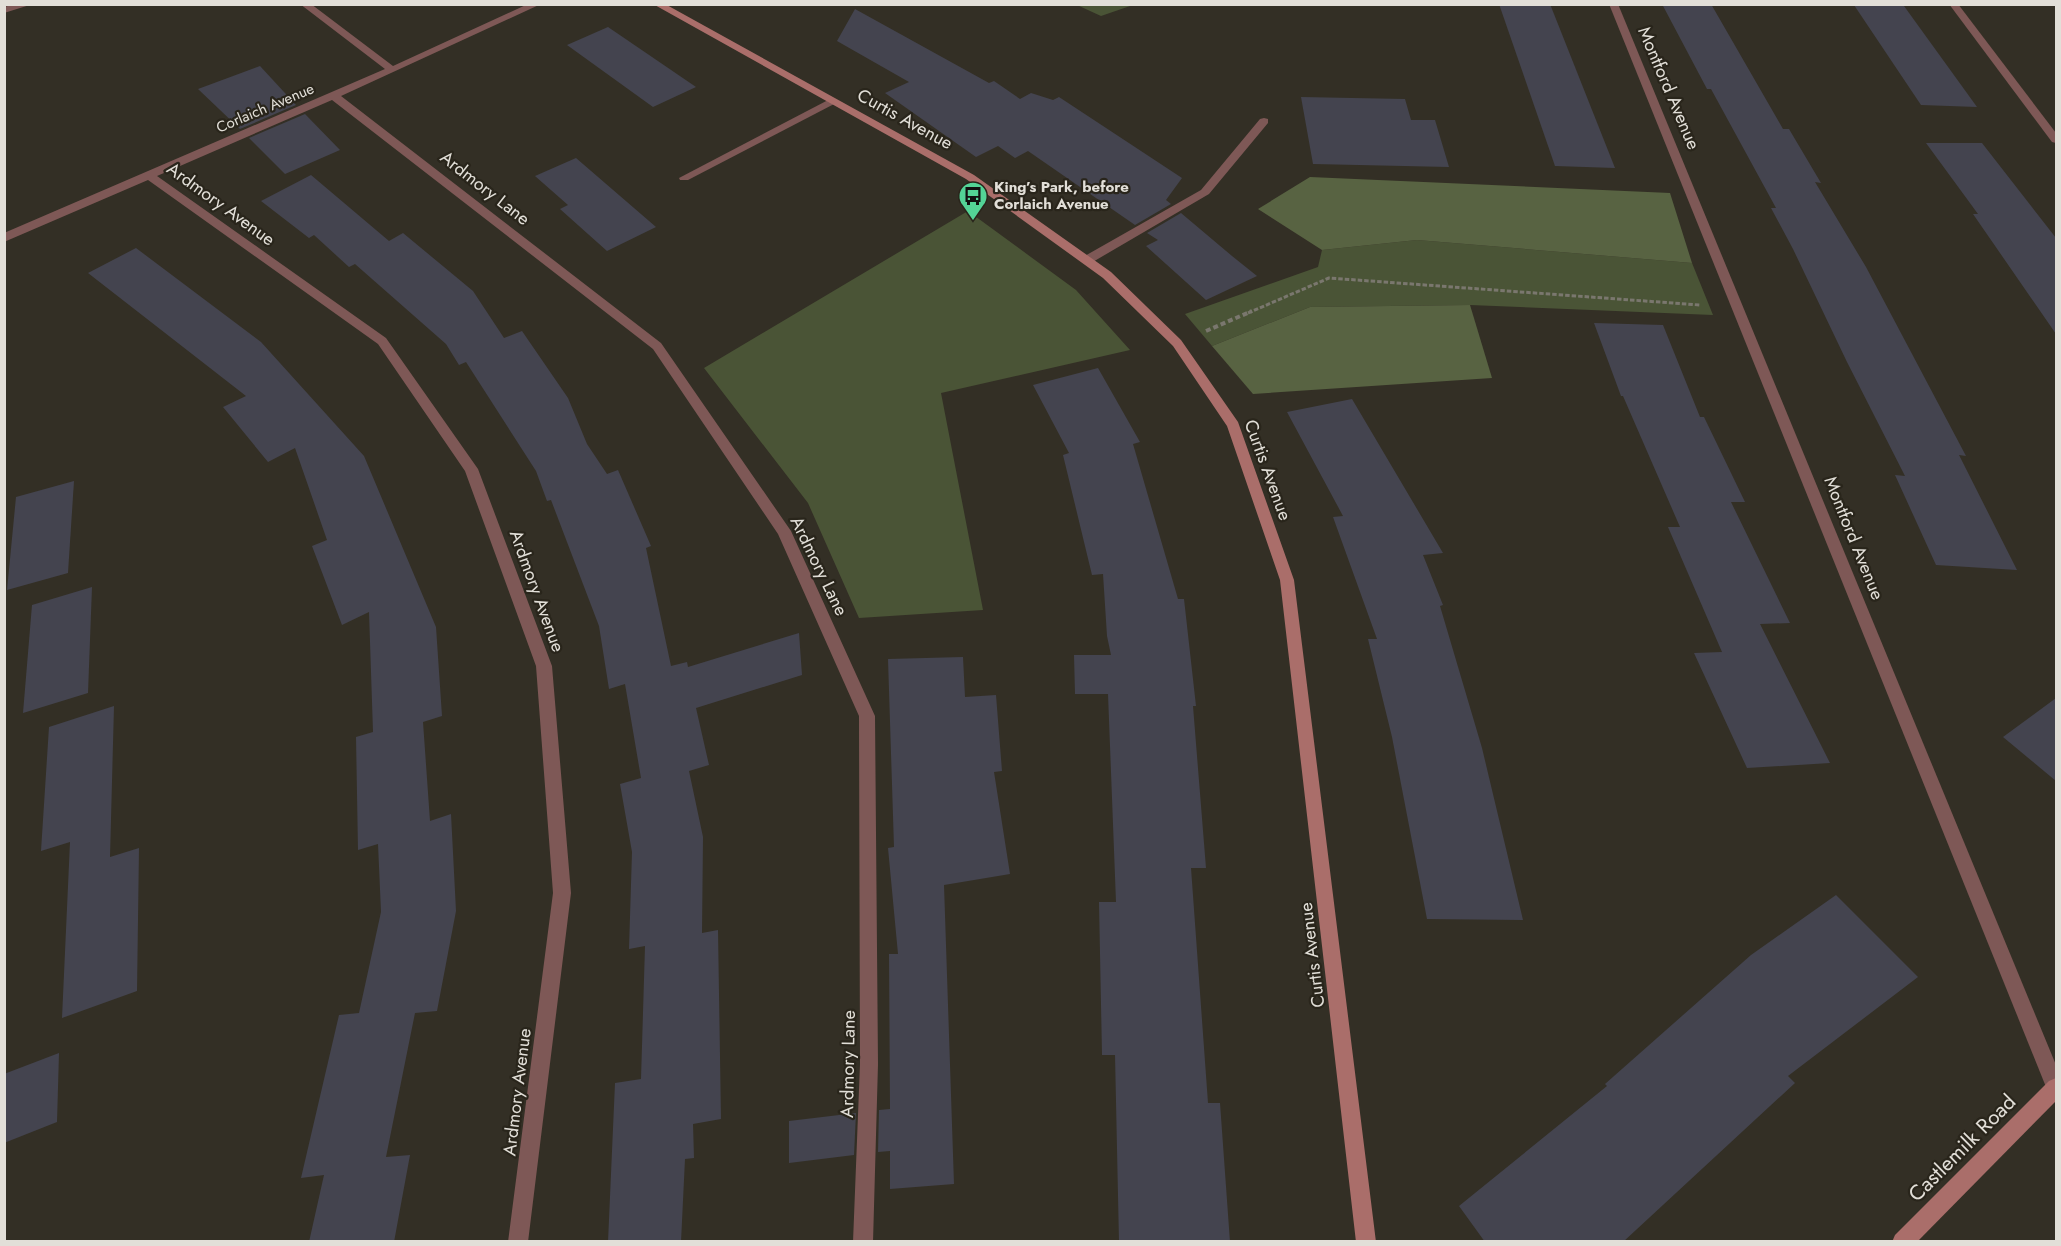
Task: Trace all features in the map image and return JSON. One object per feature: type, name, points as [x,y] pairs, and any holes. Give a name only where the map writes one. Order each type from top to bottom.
[{"type":"street","points":[[4,10],[28,4]]},
{"type":"street","points":[[304,4],[392,70]]},
{"type":"street","name":"Corlaich Avenue","points":[[4,238],[392,70],[537,4]]},
{"type":"street","name":"Curtis Avenue","points":[[657,4],[970,177],[1087,260],[1107,275],[1177,344],[1233,425],[1287,580],[1366,1242]]},
{"type":"street","name":"Montford Avenue","points":[[1613,4],[1740,308],[2056,1088]]},
{"type":"street","points":[[1953,4],[2056,140]]},
{"type":"street","name":"Ardmory Lane","points":[[333,95],[657,346],[784,531],[867,716],[869,1064],[863,1242]]},
{"type":"street","points":[[684,178],[832,101]]},
{"type":"street","points":[[1087,260],[1205,192],[1264,121]]},
{"type":"street","name":"Ardmory Avenue","points":[[148,175],[382,341],[471,468],[544,666],[562,893],[518,1242]]},
{"type":"street","name":"Castlemilk Road","points":[[1902,1242],[2056,1088]]},
{"type":"path","points":[[1177,344],[1329,278],[1740,308]]},
{"type":"green space","points":[[1077,5],[1133,5],[1101,16]]},
{"type":"green space","points":[[1310,177],[1670,193],[1692,263],[1417,240],[1322,250],[1258,209]]},
{"type":"green space","points":[[968,211],[1076,290],[1130,350],[941,393],[983,610],[859,618],[808,503],[704,368]]},
{"type":"green space","points":[[1417,240],[1692,263],[1713,315],[1470,305],[1310,307],[1212,346],[1185,314],[1318,267],[1322,250]]},
{"type":"green space","points":[[1470,305],[1492,378],[1253,394],[1212,346],[1310,307]]},
{"type":"building","points":[[1499,4],[1550,4],[1615,168],[1555,166]]},
{"type":"building","points":[[1662,4],[1711,4],[1783,129],[1789,129],[1821,183],[1815,182],[1866,267],[1966,456],[1959,455],[2017,570],[1936,565],[1895,475],[1905,476],[1771,208],[1776,208],[1711,89],[1707,89]]},
{"type":"building","points":[[1854,5],[1904,6],[1977,107],[1921,105]]},
{"type":"building","points":[[855,9],[989,83],[994,81],[1020,99],[1031,93],[1053,100],[1059,97],[1182,178],[1166,200],[1171,204],[1135,225],[1028,151],[1015,158],[998,146],[976,157],[885,93],[909,82],[837,41]]},
{"type":"building","points":[[608,27],[696,87],[653,107],[567,45]]},
{"type":"building","points":[[260,66],[296,105],[240,129],[198,89]]},
{"type":"building","points":[[1301,97],[1405,99],[1411,120],[1435,120],[1449,167],[1313,164]]},
{"type":"building","points":[[305,114],[340,150],[285,174],[249,138]]},
{"type":"building","points":[[1926,143],[1982,143],[2056,238],[2056,334],[1973,214],[1978,214]]},
{"type":"building","points":[[576,158],[656,227],[607,251],[560,209],[568,205],[535,176]]},
{"type":"building","points":[[311,175],[389,241],[403,233],[473,291],[504,338],[522,331],[568,398],[587,444],[607,474],[618,470],[651,546],[646,548],[671,666],[687,662],[688,667],[799,633],[802,675],[696,708],[709,765],[689,771],[703,837],[702,933],[718,930],[721,1119],[693,1124],[694,1158],[685,1159],[681,1242],[608,1242],[615,1083],[641,1079],[645,946],[629,949],[632,852],[620,784],[641,778],[625,684],[609,689],[599,626],[551,500],[547,501],[536,471],[466,362],[459,365],[446,344],[355,264],[349,267],[314,235],[309,238],[261,201]]},
{"type":"building","points":[[1181,213],[1257,276],[1206,300],[1146,246],[1158,240],[1147,233]]},
{"type":"building","points":[[136,248],[261,342],[364,456],[436,627],[442,716],[423,722],[430,821],[451,814],[456,911],[437,1011],[415,1013],[386,1157],[410,1155],[394,1242],[309,1242],[324,1175],[301,1178],[339,1015],[359,1013],[381,912],[378,844],[358,850],[356,737],[373,732],[369,612],[342,625],[312,546],[327,540],[295,448],[268,462],[223,407],[246,396],[88,273]]},
{"type":"building","points":[[1594,323],[1663,325],[1700,417],[1704,417],[1745,502],[1731,502],[1790,623],[1760,624],[1830,763],[1747,768],[1694,653],[1722,652],[1668,527],[1680,527],[1623,396],[1621,396]]},
{"type":"building","points":[[1098,368],[1140,442],[1133,444],[1178,599],[1184,599],[1196,706],[1193,706],[1206,868],[1191,868],[1208,1103],[1220,1103],[1230,1242],[1119,1242],[1115,1055],[1102,1055],[1099,902],[1116,902],[1108,694],[1075,694],[1074,655],[1111,655],[1107,636],[1103,574],[1092,575],[1063,455],[1069,453],[1033,385]]},
{"type":"building","points":[[1352,399],[1443,553],[1423,555],[1443,605],[1440,606],[1482,748],[1523,920],[1427,919],[1392,737],[1368,639],[1377,639],[1333,517],[1343,516],[1287,412]]},
{"type":"building","points":[[74,481],[68,573],[7,590],[16,497]]},
{"type":"building","points":[[92,587],[88,693],[23,713],[32,605]]},
{"type":"building","points":[[963,657],[965,697],[996,695],[1002,771],[994,772],[1010,874],[944,885],[954,1184],[890,1189],[890,1151],[878,1152],[879,1110],[890,1109],[889,954],[898,954],[888,848],[894,847],[888,659]]},
{"type":"building","points":[[2056,698],[2056,781],[2003,737]]},
{"type":"building","points":[[114,706],[110,857],[139,848],[137,991],[62,1018],[70,842],[41,851],[49,727]]},
{"type":"building","points":[[1836,895],[1918,977],[1788,1076],[1795,1083],[1623,1242],[1485,1242],[1459,1206],[1607,1086],[1605,1084],[1751,955]]},
{"type":"building","points":[[59,1053],[57,1122],[4,1143],[4,1074]]},
{"type":"building","points":[[856,1113],[854,1155],[789,1163],[789,1121]]},
{"type":"place","name":"King’s Park, before Corlaich Avenue","points":[[973,222]]}]
